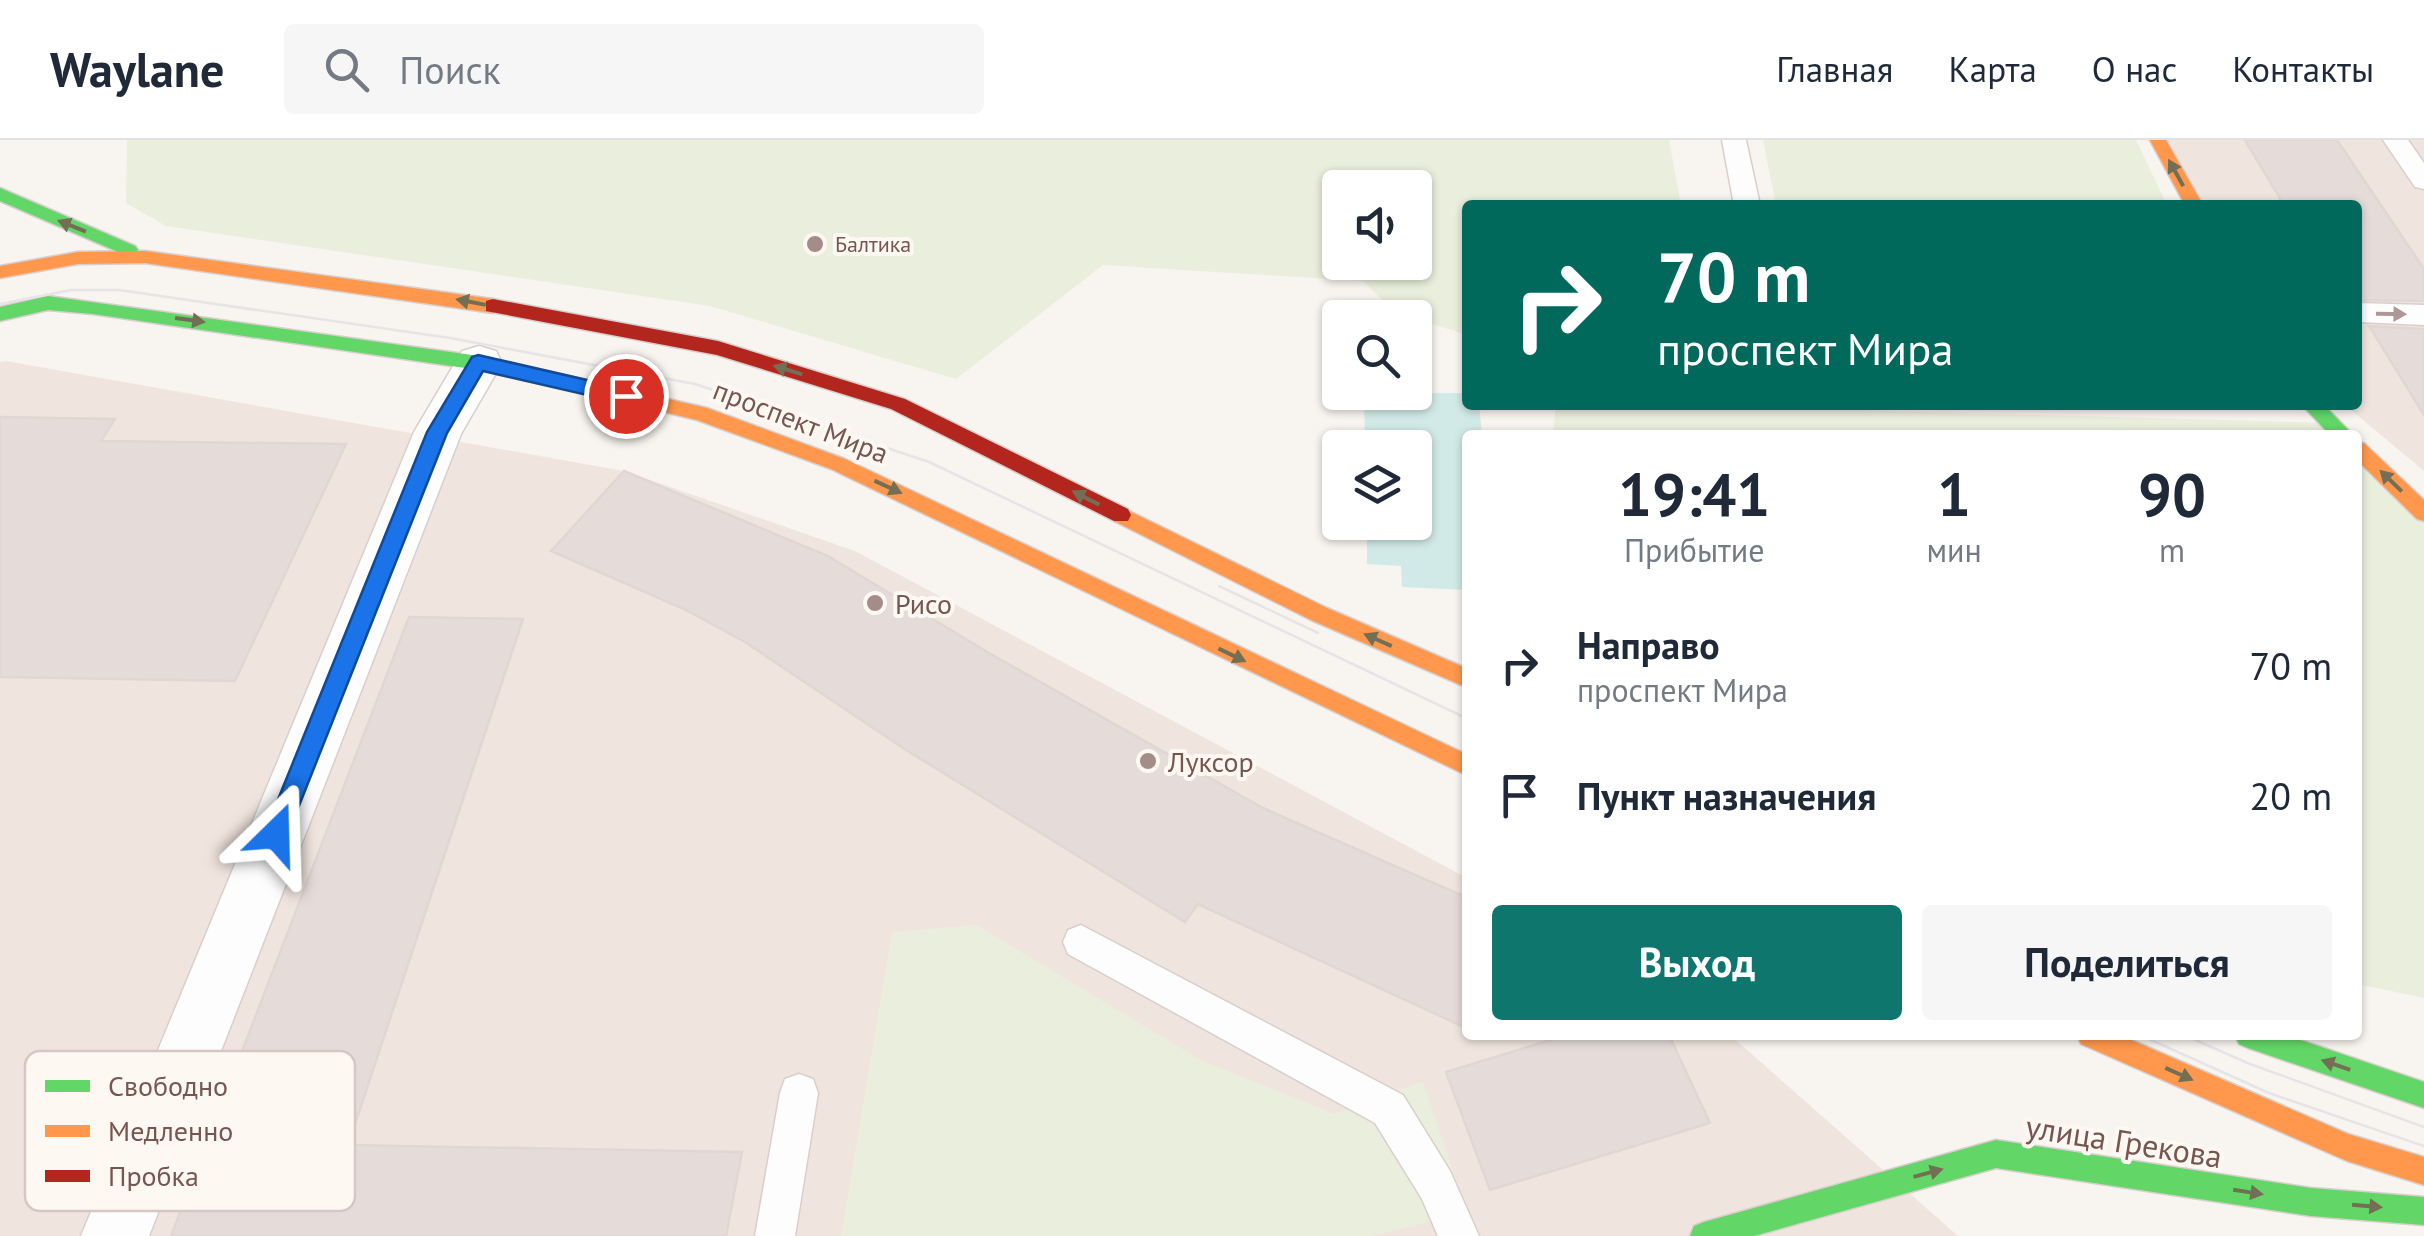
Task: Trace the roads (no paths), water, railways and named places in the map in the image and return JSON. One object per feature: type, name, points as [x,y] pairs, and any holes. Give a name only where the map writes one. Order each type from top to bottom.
[{"type":"main road","points":[[2158,140],[2191,200]]},
{"type":"main road","points":[[0,194],[145,257]]},
{"type":"main road","points":[[0,253],[64,278],[93,307]]},
{"type":"main road","name":"проспект Мира","points":[[0,272],[78,258],[145,257],[446,297],[718,348],[898,404],[1320,614],[1462,676]]},
{"type":"main road","name":"проспект Мира","points":[[0,314],[48,304],[93,307],[478,362],[700,413],[838,464],[1462,763]]},
{"type":"main road","points":[[2317,410],[2338,430]]},
{"type":"main road","points":[[2362,453],[2424,512]]},
{"type":"main road","points":[[2101,1040],[2347,1147],[2424,1172]]},
{"type":"main road","points":[[2263,1040],[2424,1095]]},
{"type":"main road","name":"улица Грекова","points":[[1704,1236],[1996,1154],[2310,1202],[2424,1211]]},
{"type":"street","points":[[189,1051],[438,432],[478,362]]},
{"type":"street","points":[[115,1236],[125,1211]]},
{"type":"lane","points":[[1734,140],[1746,200]]},
{"type":"lane","points":[[2395,140],[2424,182]]},
{"type":"lane","points":[[2362,314],[2424,315]]},
{"type":"lane","points":[[1081,942],[1389,1109],[1436,1185],[1459,1236]]},
{"type":"lane","points":[[775,1236],[799,1093]]},
{"type":"water","points":[[1432,393],[1462,393],[1462,410],[1480,410],[1482,430],[1462,430],[1462,590],[1402,587],[1401,566],[1367,564],[1367,540],[1432,540],[1432,430],[1365,430],[1364,410],[1432,410]]},
{"type":"tram line","points":[[0,304],[71,290],[119,290],[450,338],[695,384],[929,462],[1462,716]]},
{"type":"tram line","points":[[1219,586],[1318,633]]},
{"type":"tram line","points":[[2151,1040],[2269,1093],[2424,1146]]},
{"type":"tram line","points":[[2195,1040],[2250,1064],[2424,1127]]},
{"type":"place","name":"Балтика","points":[[815,244]]},
{"type":"place","name":"Рисо","points":[[875,603]]},
{"type":"place","name":"Луксор","points":[[1148,761]]}]
